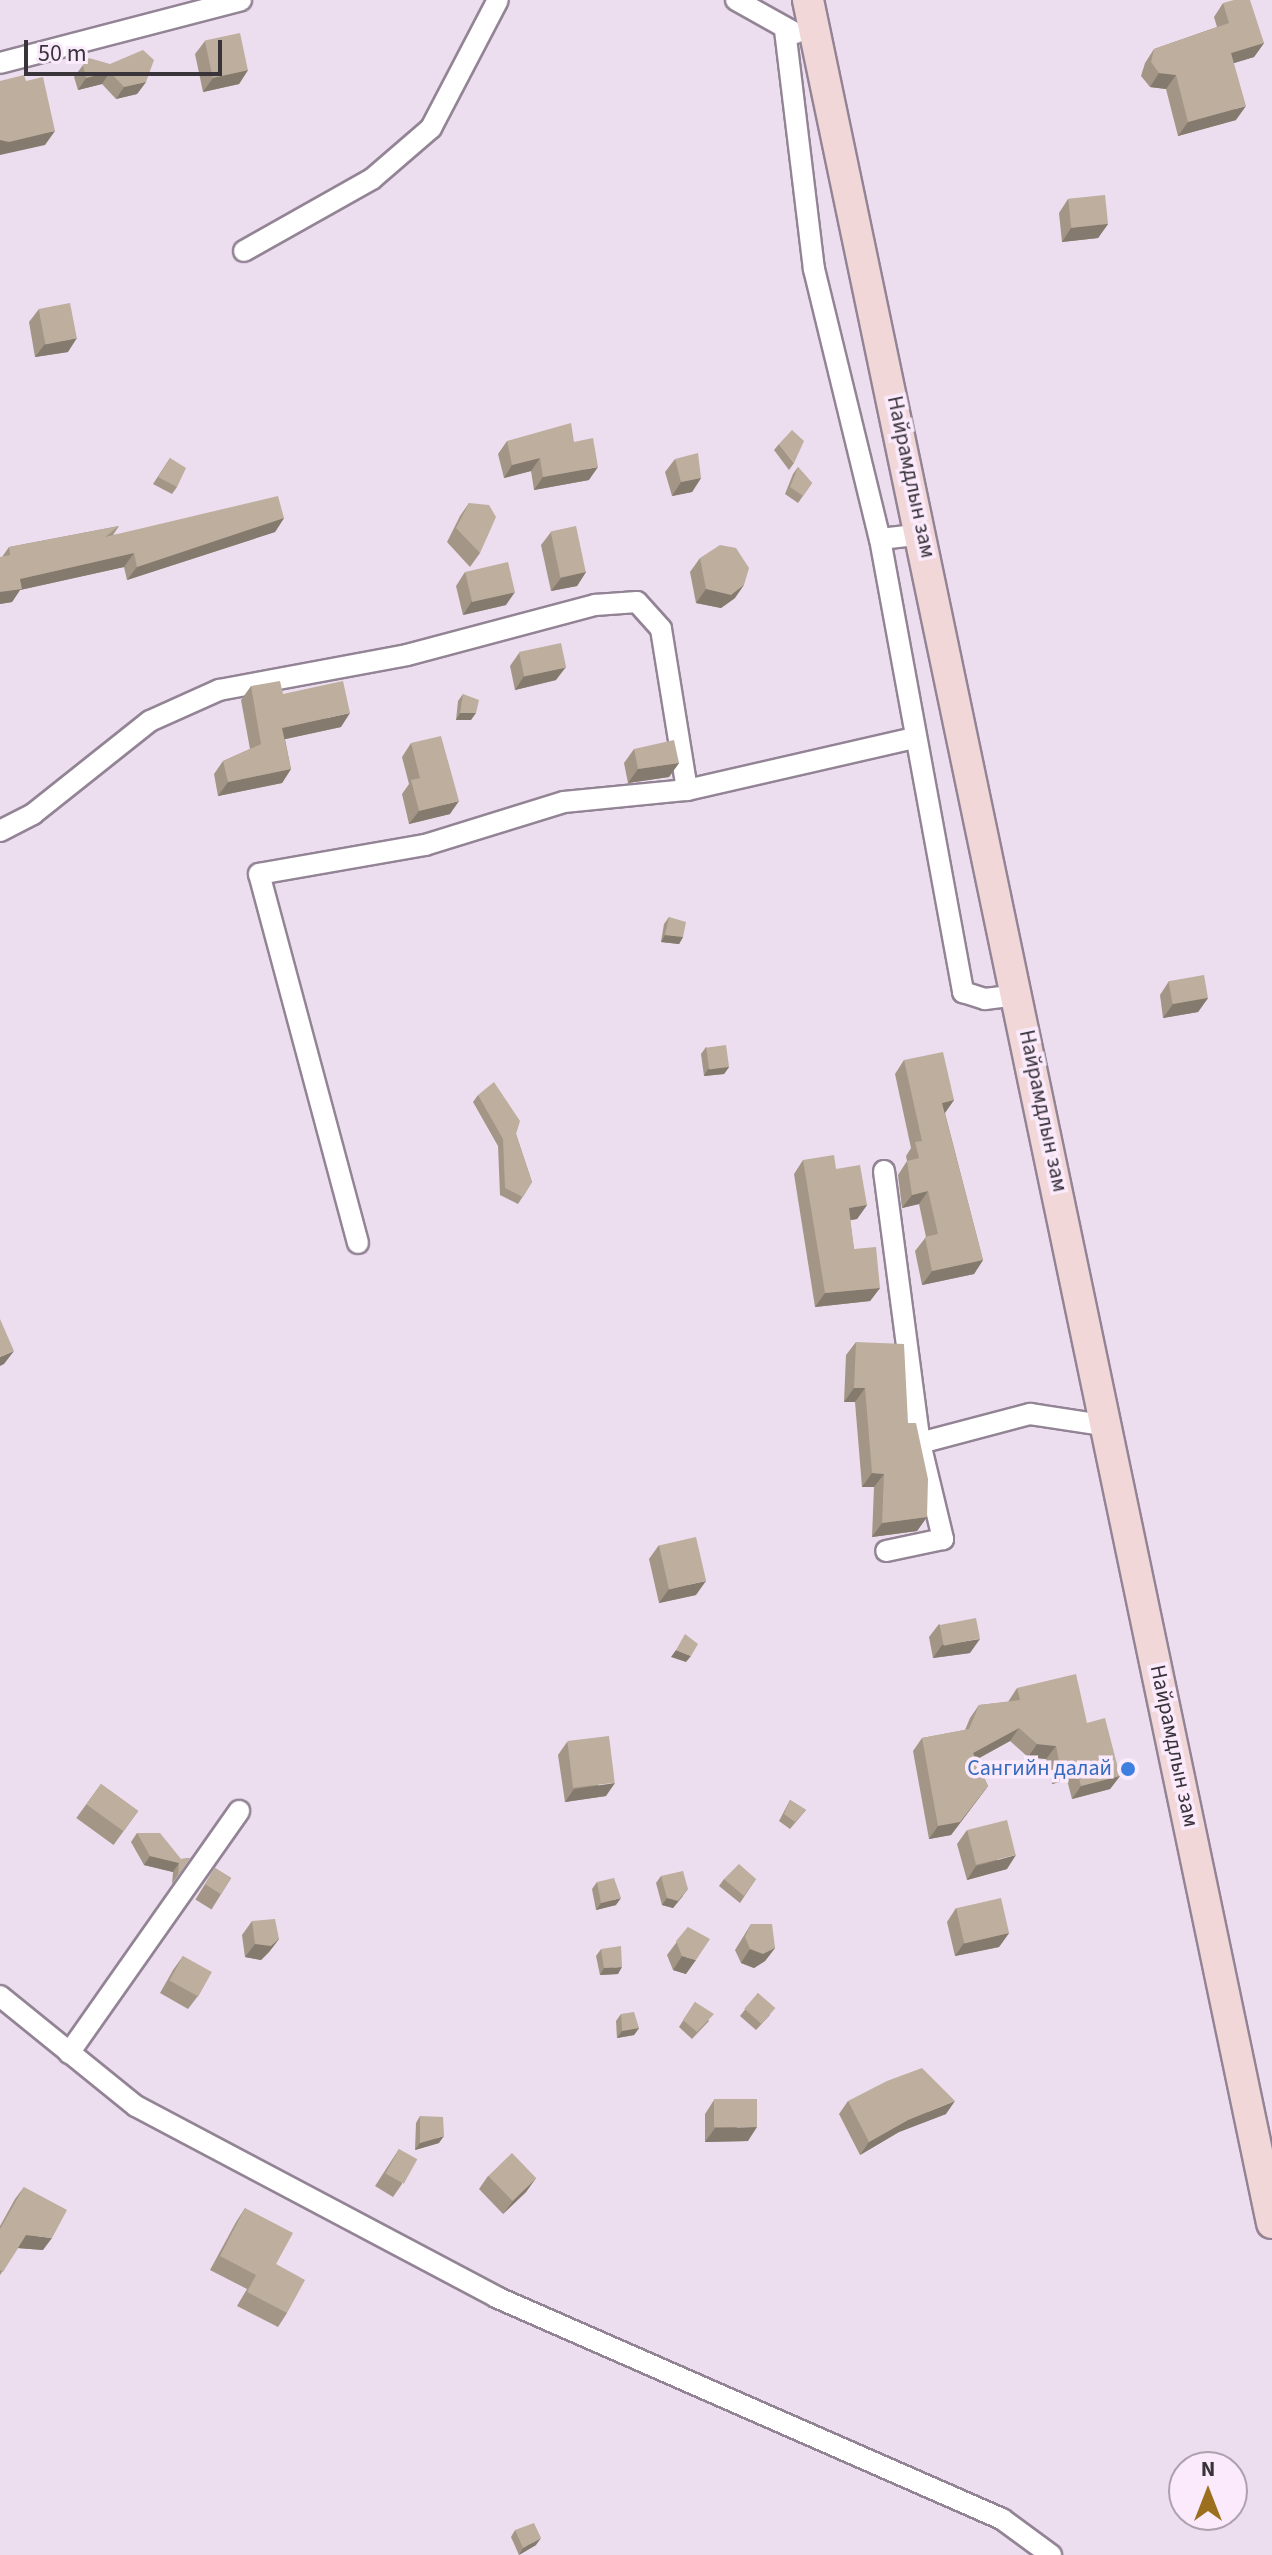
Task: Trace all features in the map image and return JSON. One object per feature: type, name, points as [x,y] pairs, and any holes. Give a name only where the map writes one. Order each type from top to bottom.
[{"type":"main road","name":"Найрамдлын зам","points":[[808,0],[924,534],[1272,2223]]},
{"type":"street","points":[[0,63],[241,0]]},
{"type":"street","points":[[244,251],[372,179],[431,128],[498,0]]},
{"type":"street","points":[[718,0],[738,1],[785,30],[817,40]]},
{"type":"street","points":[[785,30],[814,269],[904,639],[914,738],[963,992],[985,999],[1019,995]]},
{"type":"street","points":[[880,539],[924,534]]},
{"type":"street","points":[[0,831],[33,814],[150,721],[219,690],[407,655],[595,605],[637,602],[661,629],[687,790]]},
{"type":"street","points":[[358,1243],[259,874],[425,845],[564,802],[687,790],[914,738]]},
{"type":"street","points":[[884,1171],[920,1443],[943,1539],[886,1551]]},
{"type":"street","points":[[920,1443],[1030,1414],[1108,1426]]},
{"type":"street","points":[[69,2053],[239,1811]]},
{"type":"street","points":[[0,1996],[136,2106],[496,2297],[1002,2519],[1051,2555]]},
{"type":"building","points":[[1250,0],[1264,43],[1231,53],[1246,106],[1188,122],[1176,75],[1159,73],[1151,62],[1154,49],[1229,23],[1223,3]]},
{"type":"building","points":[[240,33],[248,70],[213,78],[205,40]]},
{"type":"building","points":[[143,50],[154,60],[146,82],[124,87],[110,72],[86,78],[83,65],[89,58],[110,64]]},
{"type":"building","points":[[24,75],[26,81],[43,77],[55,131],[9,142],[0,140],[0,81]]},
{"type":"building","points":[[1105,195],[1108,224],[1071,228],[1068,199]]},
{"type":"building","points":[[70,303],[77,338],[45,344],[39,309]]},
{"type":"building","points":[[571,423],[574,442],[593,438],[598,467],[543,477],[540,458],[512,465],[507,441]]},
{"type":"building","points":[[792,430],[804,441],[794,463],[779,444]]},
{"type":"building","points":[[698,453],[701,478],[681,482],[675,459]]},
{"type":"building","points":[[170,458],[186,468],[177,487],[158,477]]},
{"type":"building","points":[[798,467],[812,483],[803,496],[790,487]]},
{"type":"building","points":[[278,496],[284,518],[137,567],[134,553],[20,579],[22,589],[0,592],[0,557],[10,555],[9,547],[119,526],[105,537]]},
{"type":"building","points":[[469,503],[489,505],[496,517],[480,553],[456,528]]},
{"type":"building","points":[[576,526],[586,572],[560,577],[551,531]]},
{"type":"building","points":[[720,545],[736,548],[749,568],[744,585],[731,595],[706,589],[700,558]]},
{"type":"building","points":[[508,562],[515,592],[472,602],[465,572]]},
{"type":"building","points":[[561,643],[566,667],[524,676],[519,652]]},
{"type":"building","points":[[280,681],[283,694],[343,681],[350,713],[282,728],[291,769],[228,782],[223,761],[261,744],[251,686]]},
{"type":"building","points":[[463,694],[479,700],[476,713],[460,713]]},
{"type":"building","points":[[441,736],[459,801],[419,811],[411,780],[420,778],[411,743]]},
{"type":"building","points":[[674,740],[679,763],[638,769],[634,749]]},
{"type":"building","points":[[669,917],[686,922],[683,937],[665,935]]},
{"type":"building","points":[[1204,975],[1208,998],[1173,1004],[1169,981]]},
{"type":"building","points":[[726,1045],[729,1067],[709,1070],[706,1048]]},
{"type":"building","points":[[943,1052],[954,1100],[942,1103],[983,1260],[932,1271],[925,1237],[938,1234],[928,1191],[912,1195],[907,1161],[919,1158],[915,1142],[922,1141],[904,1060]]},
{"type":"building","points":[[494,1082],[520,1121],[516,1134],[532,1182],[523,1197],[505,1188],[503,1139],[478,1095]]},
{"type":"building","points":[[834,1155],[836,1169],[860,1165],[867,1205],[849,1208],[854,1249],[876,1247],[880,1288],[825,1293],[803,1160]]},
{"type":"building","points":[[0,1319],[14,1351],[0,1357]]},
{"type":"building","points":[[856,1342],[904,1344],[908,1423],[916,1423],[928,1479],[927,1517],[882,1523],[884,1474],[872,1473],[865,1388],[854,1388]]},
{"type":"building","points":[[696,1537],[706,1581],[669,1589],[659,1546]]},
{"type":"building","points":[[976,1618],[980,1639],[944,1646],[940,1625]]},
{"type":"building","points":[[685,1634],[698,1644],[691,1656],[676,1650]]},
{"type":"building","points":[[1076,1674],[1087,1723],[1105,1718],[1120,1776],[1081,1786],[1076,1767],[1061,1771],[1056,1746],[1037,1744],[1019,1728],[973,1753],[988,1786],[960,1822],[938,1826],[922,1738],[969,1729],[979,1705],[1020,1700],[1017,1688]]},
{"type":"building","points":[[609,1736],[615,1783],[573,1788],[567,1741]]},
{"type":"building","points":[[101,1784],[138,1811],[124,1831],[86,1804]]},
{"type":"building","points":[[790,1800],[806,1810],[795,1822],[784,1814]]},
{"type":"building","points":[[1007,1820],[1016,1855],[976,1865],[967,1830]]},
{"type":"building","points":[[137,1833],[160,1833],[181,1859],[190,1858],[178,1875],[179,1863],[150,1856]]},
{"type":"building","points":[[739,1864],[756,1879],[744,1896],[724,1879]]},
{"type":"building","points":[[215,1868],[231,1878],[221,1894],[205,1884]]},
{"type":"building","points":[[683,1871],[688,1889],[678,1901],[667,1898],[661,1876]]},
{"type":"building","points":[[614,1878],[621,1898],[601,1903],[597,1882]]},
{"type":"building","points":[[1001,1898],[1009,1933],[964,1943],[956,1908]]},
{"type":"building","points":[[275,1919],[279,1939],[271,1946],[255,1944],[252,1921]]},
{"type":"building","points":[[751,1924],[772,1924],[775,1948],[763,1954],[750,1949],[745,1937]]},
{"type":"building","points":[[688,1927],[710,1939],[696,1960],[682,1956],[676,1941]]},
{"type":"building","points":[[621,1946],[622,1967],[604,1968],[601,1949]]},
{"type":"building","points":[[183,1956],[212,1972],[198,1996],[169,1980]]},
{"type":"building","points":[[758,1993],[775,2008],[762,2024],[744,2009]]},
{"type":"building","points":[[695,2002],[714,2014],[697,2032],[683,2020]]},
{"type":"building","points":[[634,2012],[639,2028],[622,2031],[621,2014]]},
{"type":"building","points":[[922,2068],[955,2101],[908,2120],[869,2142],[848,2101]]},
{"type":"building","points":[[714,2099],[757,2099],[757,2127],[714,2127]]},
{"type":"building","points":[[420,2116],[443,2117],[444,2136],[420,2143]]},
{"type":"building","points":[[399,2149],[417,2159],[404,2184],[385,2173]]},
{"type":"building","points":[[512,2153],[536,2178],[513,2201],[488,2176]]},
{"type":"building","points":[[24,2187],[67,2210],[52,2238],[26,2235],[3,2272],[0,2270],[0,2229]]},
{"type":"building","points":[[245,2208],[293,2233],[276,2264],[305,2280],[287,2313],[247,2292],[256,2275],[220,2256]]},
{"type":"building","points":[[534,2523],[541,2538],[523,2548],[515,2530]]},
{"type":"place","name":"Сангийн далай","points":[[1128,1769]]}]
